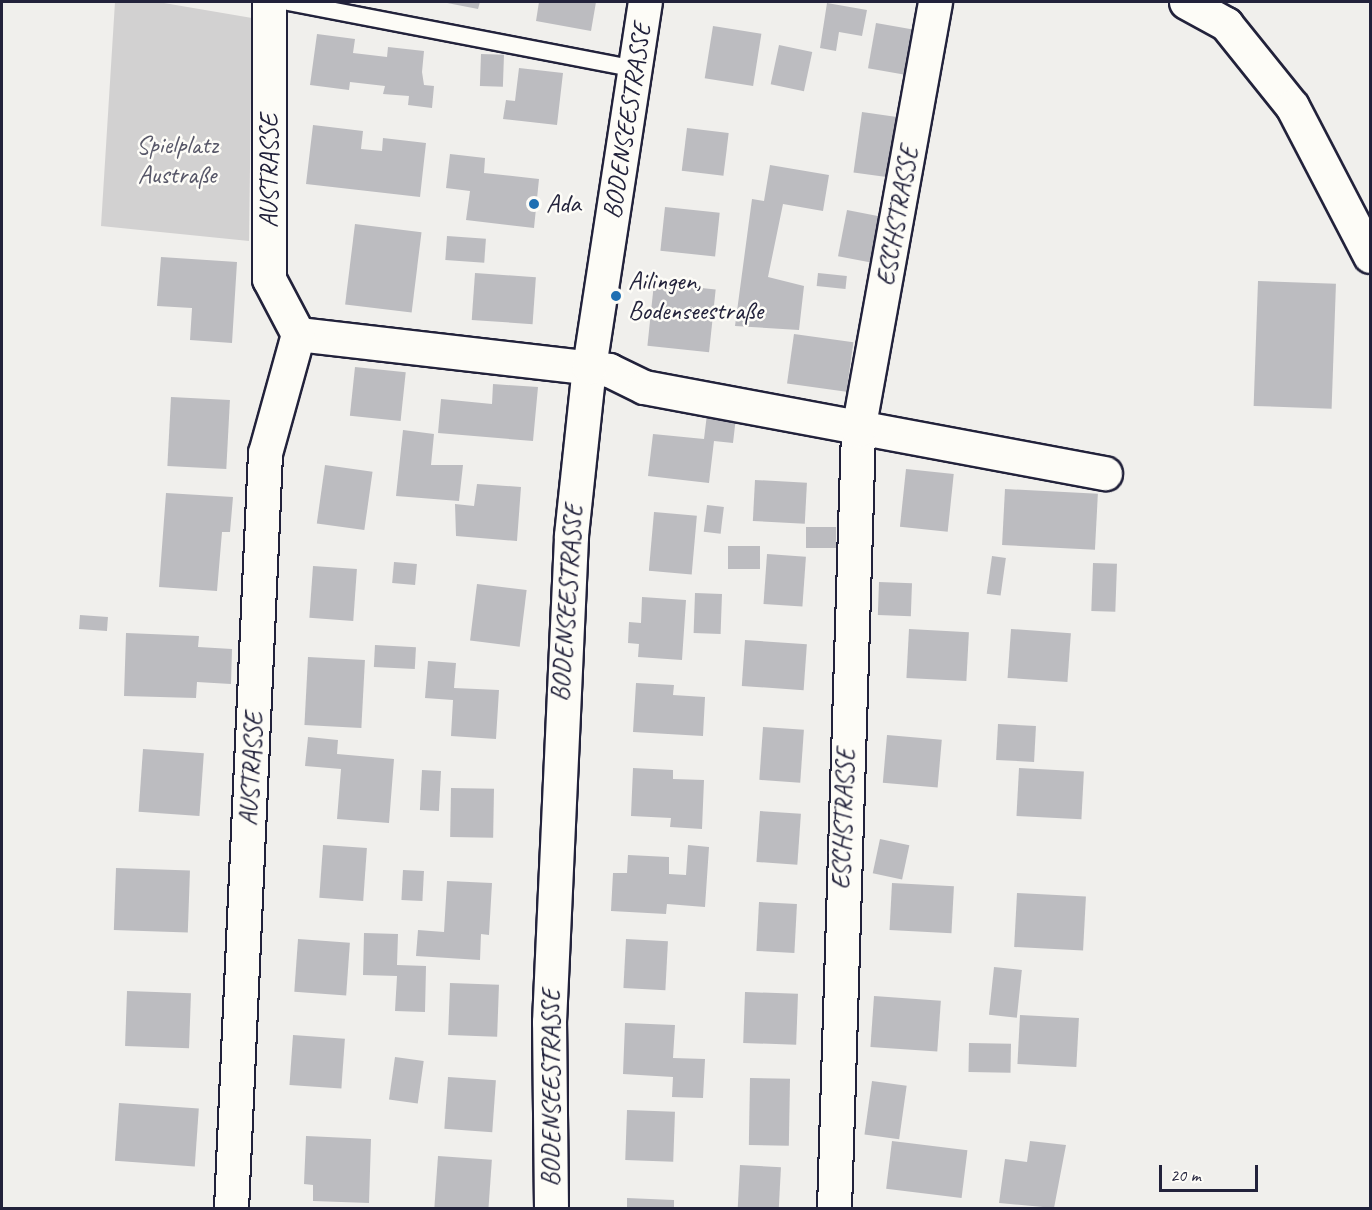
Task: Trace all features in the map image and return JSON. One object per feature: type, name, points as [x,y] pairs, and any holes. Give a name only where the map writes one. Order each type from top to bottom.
[{"type":"street","name":"AUSTRASSE","points":[[231,1209],[265,453],[298,334],[269,279],[269,2]]},
{"type":"street","name":"BODENSEESTRASSE","points":[[551,1209],[549,1022],[559,707],[589,367],[645,2]]},
{"type":"street","name":"ESCHSTRASSE","points":[[834,1209],[858,430],[935,2]]},
{"type":"street","points":[[1186,2],[1226,24],[1292,106],[1371,256]]},
{"type":"street","points":[[298,334],[589,367],[644,387],[858,430],[1105,473]]},
{"type":"lane","points":[[288,2],[635,69]]},
{"type":"green space","name":"Spielplatz Austraße","points":[[115,2],[158,2],[252,18],[249,241],[101,226]]},
{"type":"building","points":[[442,2],[480,2],[478,9]]},
{"type":"building","points":[[539,2],[596,2],[591,31],[536,21]]},
{"type":"building","points":[[827,3],[867,10],[862,36],[839,32],[836,51],[820,48]]},
{"type":"building","points":[[876,23],[914,30],[906,75],[868,68]]},
{"type":"building","points":[[713,26],[761,34],[753,86],[705,78]]},
{"type":"building","points":[[317,34],[355,39],[353,53],[387,57],[388,47],[424,51],[422,72],[424,85],[434,86],[432,108],[408,105],[409,96],[383,94],[385,86],[350,82],[349,90],[310,85]]},
{"type":"building","points":[[779,45],[812,52],[804,91],[771,84]]},
{"type":"building","points":[[481,54],[504,55],[503,87],[480,86]]},
{"type":"building","points":[[519,68],[563,73],[557,125],[503,119],[506,100],[515,101]]},
{"type":"building","points":[[862,112],[899,117],[890,178],[854,172]]},
{"type":"building","points":[[313,125],[363,131],[361,149],[382,151],[383,138],[426,143],[420,197],[306,184]]},
{"type":"building","points":[[687,128],[729,133],[723,176],[682,171]]},
{"type":"building","points":[[450,154],[485,158],[484,173],[539,179],[534,228],[466,220],[470,191],[446,188]]},
{"type":"building","points":[[770,165],[829,175],[823,211],[783,204],[768,277],[804,286],[799,330],[735,326],[752,199],[764,201]]},
{"type":"building","points":[[665,207],[720,213],[715,257],[660,251]]},
{"type":"building","points":[[847,210],[889,218],[880,264],[838,256]]},
{"type":"building","points":[[355,224],[422,232],[412,313],[345,304]]},
{"type":"building","points":[[447,236],[486,239],[484,263],[445,260]]},
{"type":"building","points":[[161,257],[237,262],[232,343],[190,340],[192,308],[157,306]]},
{"type":"building","points":[[475,273],[536,277],[533,324],[472,320]]},
{"type":"building","points":[[818,273],[847,276],[845,289],[817,286]]},
{"type":"building","points":[[1258,281],[1336,284],[1332,409],[1254,406]]},
{"type":"building","points":[[654,283],[716,289],[709,352],[647,346]]},
{"type":"building","points":[[794,334],[853,342],[846,392],[787,384]]},
{"type":"building","points":[[355,367],[406,372],[401,421],[350,416]]},
{"type":"building","points":[[493,384],[538,387],[533,441],[438,433],[441,399],[492,404]]},
{"type":"building","points":[[171,397],[230,400],[226,469],[167,466]]},
{"type":"building","points":[[707,414],[736,417],[733,443],[714,441],[709,483],[648,476],[653,434],[704,439]]},
{"type":"building","points":[[403,430],[434,434],[431,465],[463,465],[459,501],[396,496]]},
{"type":"building","points":[[325,465],[373,472],[364,530],[317,523]]},
{"type":"building","points":[[906,469],[954,474],[948,532],[900,527]]},
{"type":"building","points":[[755,480],[807,483],[805,524],[753,521]]},
{"type":"building","points":[[477,484],[521,487],[517,541],[456,536],[455,504],[474,506]]},
{"type":"building","points":[[1005,489],[1098,494],[1095,550],[1002,545]]},
{"type":"building","points":[[166,493],[233,497],[230,532],[222,532],[217,591],[159,587]]},
{"type":"building","points":[[707,505],[724,507],[721,534],[704,532]]},
{"type":"building","points":[[654,512],[697,516],[692,575],[649,571]]},
{"type":"building","points":[[806,527],[836,527],[836,548],[806,548]]},
{"type":"building","points":[[728,546],[760,546],[760,569],[728,569]]},
{"type":"building","points":[[767,554],[806,557],[802,607],[764,604]]},
{"type":"building","points":[[992,556],[1006,558],[1001,596],[987,594]]},
{"type":"building","points":[[394,562],[417,564],[415,585],[392,583]]},
{"type":"building","points":[[1093,563],[1117,564],[1115,612],[1091,611]]},
{"type":"building","points":[[313,566],[357,569],[353,621],[309,618]]},
{"type":"building","points":[[879,582],[912,583],[911,616],[878,615]]},
{"type":"building","points":[[477,584],[527,590],[520,647],[470,641]]},
{"type":"building","points":[[695,593],[722,594],[721,634],[694,633]]},
{"type":"building","points":[[642,597],[686,600],[682,660],[638,657],[639,644],[628,643],[629,622],[641,623]]},
{"type":"building","points":[[80,615],[108,617],[107,631],[79,629]]},
{"type":"building","points":[[909,629],[969,632],[966,681],[906,678]]},
{"type":"building","points":[[1011,629],[1071,633],[1067,682],[1008,678]]},
{"type":"building","points":[[126,633],[199,636],[198,647],[232,649],[231,684],[197,682],[196,698],[124,696]]},
{"type":"building","points":[[745,640],[807,644],[804,690],[742,686]]},
{"type":"building","points":[[375,645],[416,647],[415,669],[374,667]]},
{"type":"building","points":[[308,657],[365,660],[361,728],[304,725]]},
{"type":"building","points":[[428,661],[456,663],[454,688],[499,690],[496,739],[451,736],[453,700],[425,698]]},
{"type":"building","points":[[636,683],[674,685],[673,695],[705,697],[703,736],[633,732]]},
{"type":"building","points":[[998,724],[1036,726],[1034,762],[996,760]]},
{"type":"building","points":[[763,727],[804,730],[800,783],[759,780]]},
{"type":"building","points":[[887,735],[942,740],[938,788],[883,783]]},
{"type":"building","points":[[308,737],[338,740],[337,754],[394,759],[389,823],[337,819],[341,769],[305,766]]},
{"type":"building","points":[[143,749],[204,753],[199,816],[139,812]]},
{"type":"building","points":[[633,768],[673,770],[673,779],[704,780],[702,829],[670,827],[671,818],[631,816]]},
{"type":"building","points":[[1019,768],[1084,771],[1081,819],[1016,816]]},
{"type":"building","points":[[422,770],[441,771],[439,811],[420,810]]},
{"type":"building","points":[[451,788],[494,789],[493,838],[450,837]]},
{"type":"building","points":[[760,811],[801,814],[797,865],[756,862]]},
{"type":"building","points":[[880,839],[909,845],[902,879],[873,873]]},
{"type":"building","points":[[323,845],[367,848],[363,901],[319,898]]},
{"type":"building","points":[[688,845],[709,847],[705,907],[667,904],[666,914],[611,911],[613,873],[627,873],[628,855],[669,857],[669,874],[686,875]]},
{"type":"building","points":[[116,868],[190,871],[188,933],[114,930]]},
{"type":"building","points":[[403,870],[424,871],[422,901],[401,900]]},
{"type":"building","points":[[447,881],[492,883],[489,935],[481,934],[480,960],[416,956],[418,930],[444,932]]},
{"type":"building","points":[[892,883],[954,886],[951,933],[890,930]]},
{"type":"building","points":[[1017,893],[1086,897],[1083,951],[1014,947]]},
{"type":"building","points":[[759,902],[797,904],[794,953],[756,951]]},
{"type":"building","points":[[364,933],[398,934],[397,965],[426,966],[425,1012],[395,1011],[397,976],[363,975]]},
{"type":"building","points":[[298,939],[350,943],[346,995],[294,992]]},
{"type":"building","points":[[626,939],[668,941],[665,990],[623,988]]},
{"type":"building","points":[[994,967],[1022,970],[1017,1018],[989,1015]]},
{"type":"building","points":[[450,983],[499,985],[497,1037],[448,1035]]},
{"type":"building","points":[[127,991],[191,993],[189,1048],[125,1046]]},
{"type":"building","points":[[745,992],[798,994],[796,1045],[743,1043]]},
{"type":"building","points":[[874,996],[941,1001],[937,1052],[870,1047]]},
{"type":"building","points":[[1020,1015],[1079,1018],[1076,1067],[1017,1064]]},
{"type":"building","points":[[625,1023],[675,1025],[673,1058],[705,1059],[703,1098],[672,1097],[673,1077],[623,1074]]},
{"type":"building","points":[[293,1035],[345,1039],[341,1089],[290,1085]]},
{"type":"building","points":[[969,1043],[1011,1044],[1010,1073],[968,1072]]},
{"type":"building","points":[[395,1057],[424,1061],[418,1104],[389,1100]]},
{"type":"building","points":[[448,1077],[496,1080],[492,1132],[444,1129]]},
{"type":"building","points":[[750,1078],[790,1079],[789,1146],[749,1145]]},
{"type":"building","points":[[872,1081],[907,1086],[899,1139],[864,1134]]},
{"type":"building","points":[[119,1103],[199,1109],[195,1166],[115,1161]]},
{"type":"building","points":[[627,1110],[675,1112],[673,1162],[625,1160]]},
{"type":"building","points":[[306,1136],[371,1139],[369,1203],[313,1201],[313,1185],[304,1184]]},
{"type":"building","points":[[892,1141],[967,1150],[962,1198],[886,1189]]},
{"type":"building","points":[[1030,1141],[1066,1145],[1054,1208],[999,1203],[1005,1159],[1027,1162]]},
{"type":"building","points":[[438,1156],[492,1160],[488,1208],[434,1208]]},
{"type":"building","points":[[740,1165],[781,1167],[779,1208],[738,1208]]},
{"type":"building","points":[[627,1198],[674,1200],[674,1208],[627,1208]]},
{"type":"place","name":"Ada","points":[[534,204]]},
{"type":"place","name":"Ailingen, Bodenseestraße","points":[[616,296]]}]
